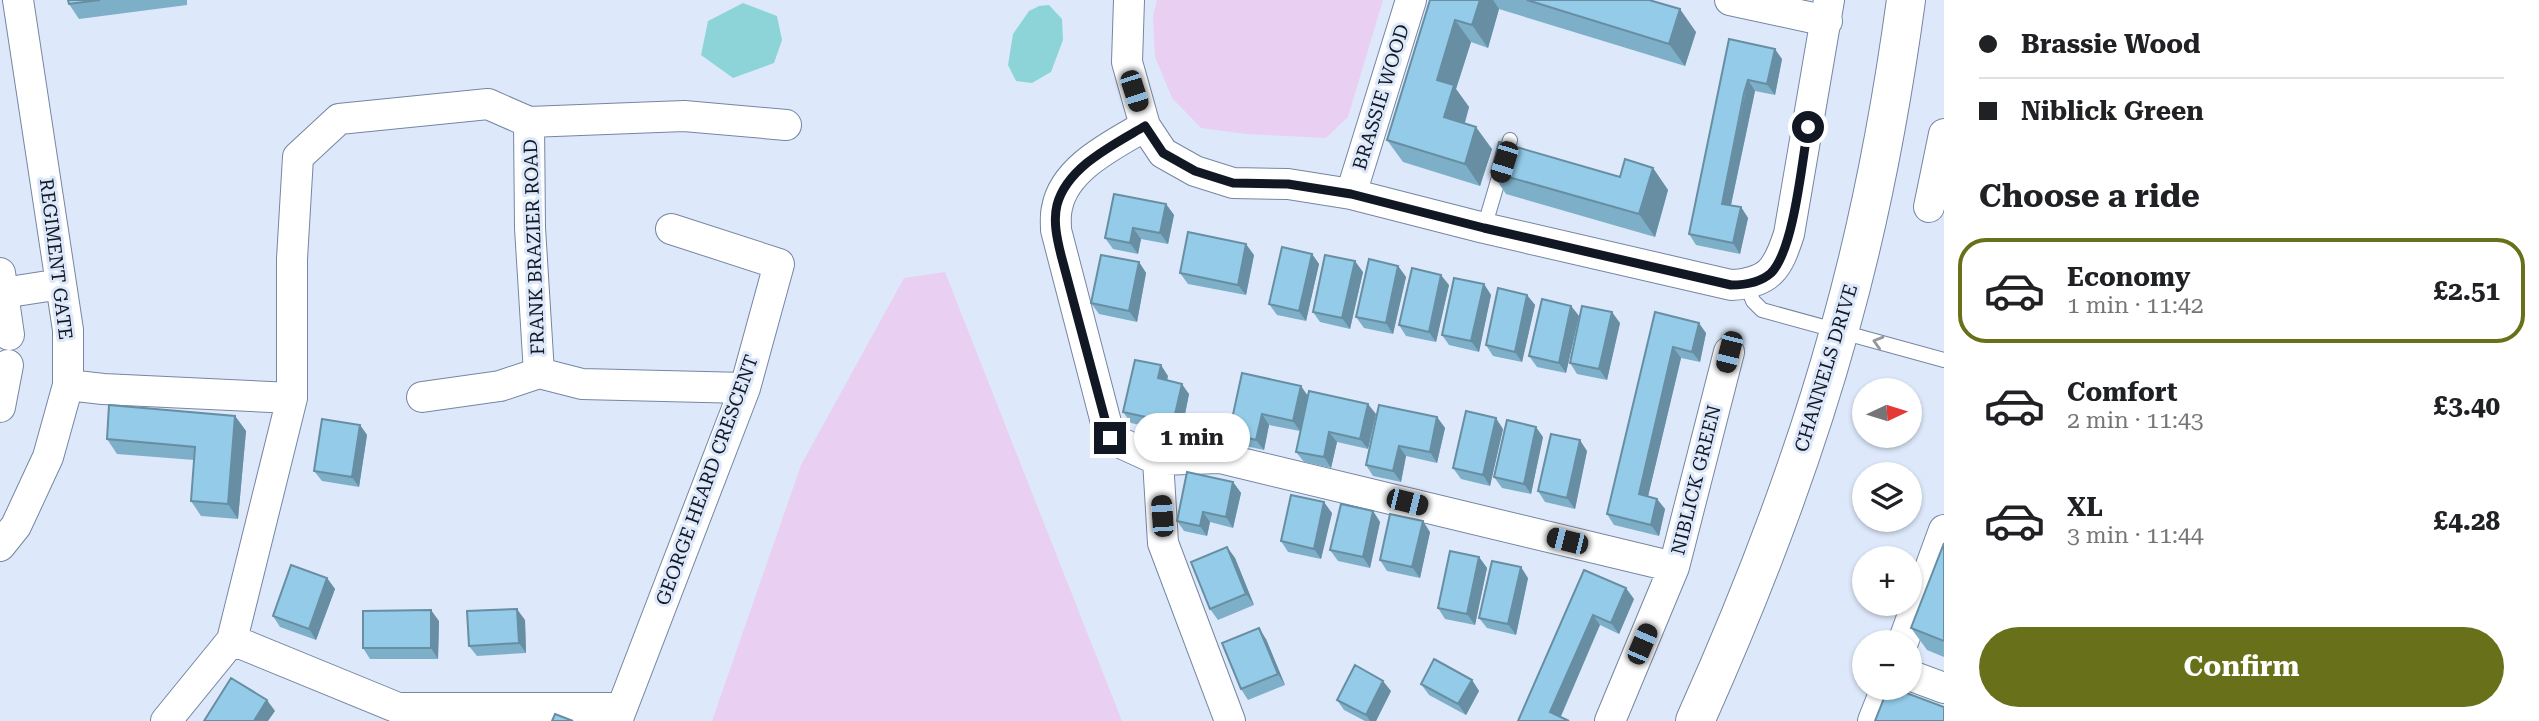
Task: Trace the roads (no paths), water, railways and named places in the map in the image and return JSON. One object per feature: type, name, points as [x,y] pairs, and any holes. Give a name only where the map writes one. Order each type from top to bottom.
[{"type":"highway","name":"CHANNELS DRIVE","points":[[1695,721],[1724,657],[1774,529],[1840,330],[1877,171],[1906,0]]},
{"type":"street","name":"BRASSIE WOOD","points":[[1129,0],[1127,62],[1145,126],[1163,153],[1195,171],[1233,183],[1288,184],[1351,194],[1715,283],[1746,285]]},
{"type":"street","name":"BRASSIE WOOD","points":[[1351,194],[1410,0]]},
{"type":"street","points":[[1730,0],[1828,10],[1789,234],[1782,258],[1772,272],[1759,281],[1746,285]]},
{"type":"street","name":"REGIMENT GATE","points":[[0,546],[16,526],[48,457],[68,385],[68,330],[13,7]]},
{"type":"street","points":[[166,721],[232,640],[292,398],[292,259],[298,157],[339,119],[488,104],[529,122],[684,116],[786,125]]},
{"type":"street","name":"FRANK BRAZIER ROAD","points":[[529,122],[530,228],[539,373]]},
{"type":"street","name":"NIBLICK GREEN","points":[[1145,126],[1108,148],[1070,178],[1057,206],[1056,230],[1110,438],[1158,460],[1220,458],[1674,566]]},
{"type":"street","points":[[1929,207],[1944,134]]},
{"type":"street","name":"GEORGE HEARD CRESCENT","points":[[619,715],[745,388],[779,264],[671,229]]},
{"type":"street","points":[[9,335],[1,283],[61,284]]},
{"type":"street","name":"NIBLICK GREEN","points":[[1610,721],[1674,566],[1729,352]]},
{"type":"street","points":[[0,407],[8,365]]},
{"type":"street","name":"FRANK BRAZIER ROAD","points":[[422,397],[500,386],[539,373],[582,384],[745,388]]},
{"type":"street","points":[[68,385],[292,398]]},
{"type":"street","points":[[1158,460],[1163,543],[1230,721]]},
{"type":"street","points":[[1907,630],[1944,530]]},
{"type":"street","points":[[232,640],[397,715],[619,715]]},
{"type":"street","points":[[1922,680],[1944,688]]},
{"type":"street","points":[[1873,721],[1881,700]]},
{"type":"lane","points":[[1484,228],[1510,140]]},
{"type":"lane","points":[[1746,285],[1753,301],[1762,310],[1944,360]]}]
